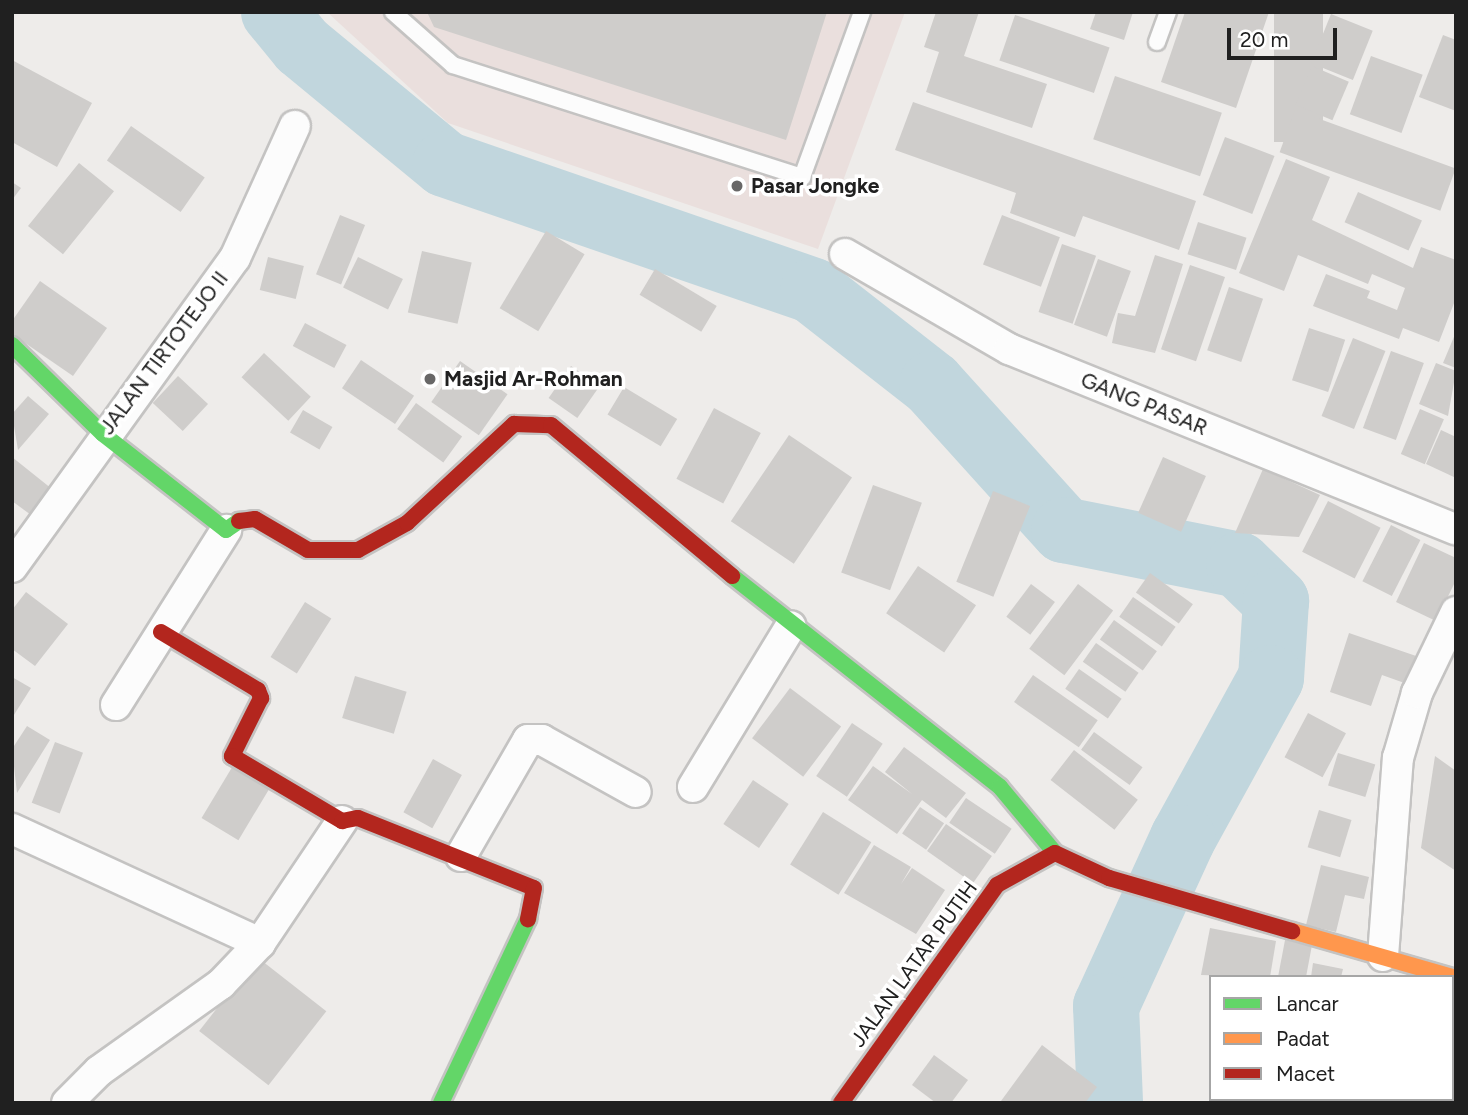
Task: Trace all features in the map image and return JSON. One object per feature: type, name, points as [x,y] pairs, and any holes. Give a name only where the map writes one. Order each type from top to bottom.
[{"type":"street","name":"JALAN TIRTOTEJO II","points":[[12,567],[103,434],[235,258],[295,126]]},
{"type":"street","name":"GANG PASAR","points":[[845,254],[1009,349],[1456,530]]},
{"type":"street","points":[[12,345],[103,434],[226,530]]},
{"type":"street","points":[[116,705],[226,530],[245,517],[307,550],[358,550],[437,501],[496,437],[529,420],[551,425],[791,626],[1000,787],[1055,853],[1109,878],[1446,975]]},
{"type":"street","points":[[1383,956],[1398,758],[1418,693],[1456,612]]},
{"type":"street","points":[[693,788],[791,626]]},
{"type":"street","points":[[161,632],[258,690],[261,698],[232,756],[342,821],[358,818],[461,856],[534,888],[534,907],[441,1103]]},
{"type":"street","points":[[461,856],[528,740],[542,740],[636,792]]},
{"type":"street","points":[[66,1103],[99,1072],[222,984],[260,943],[342,821]]},
{"type":"street","points":[[12,830],[260,943]]},
{"type":"street","name":"JALAN LATAR PUTIH","points":[[841,1103],[997,885],[1055,853]]},
{"type":"lane","points":[[393,12],[453,65],[802,177],[862,12]]},
{"type":"lane","points":[[1157,42],[1168,12]]},
{"type":"shaded area","name":"Pasar Jongke","points":[[327,12],[905,12],[818,249],[448,123]]},
{"type":"building","points":[[427,12],[827,12],[786,140],[434,27]]},
{"type":"building","points":[[936,12],[979,12],[964,56],[1047,84],[1032,128],[926,92],[939,52],[924,47]]},
{"type":"building","points":[[1096,12],[1133,12],[1124,40],[1090,29]]},
{"type":"building","points":[[1185,12],[1269,12],[1236,108],[1161,82]]},
{"type":"building","points":[[1274,12],[1323,12],[1323,142],[1274,142]]},
{"type":"building","points":[[1331,14],[1373,31],[1353,80],[1311,63]]},
{"type":"building","points":[[1015,15],[1110,48],[1094,93],[999,60]]},
{"type":"building","points":[[1443,35],[1456,40],[1456,111],[1419,97]]},
{"type":"building","points":[[1371,56],[1423,75],[1401,133],[1350,114]]},
{"type":"building","points":[[12,60],[92,103],[57,167],[12,142]]},
{"type":"building","points":[[1312,66],[1349,82],[1332,120],[1296,105]]},
{"type":"building","points":[[1115,76],[1222,113],[1200,176],[1093,139]]},
{"type":"building","points":[[913,102],[1196,201],[1179,250],[1083,216],[1075,237],[1010,213],[1016,193],[895,150]]},
{"type":"building","points":[[1295,110],[1456,168],[1440,211],[1280,152]]},
{"type":"building","points":[[131,126],[205,178],[181,212],[107,160]]},
{"type":"building","points":[[1225,137],[1274,156],[1252,214],[1203,195]]},
{"type":"building","points":[[1286,159],[1330,177],[1312,220],[1413,268],[1421,247],[1456,260],[1456,298],[1439,342],[1403,328],[1399,339],[1313,306],[1326,274],[1370,291],[1367,298],[1397,310],[1405,288],[1372,274],[1368,284],[1298,255],[1284,291],[1239,273]]},
{"type":"building","points":[[79,163],[114,191],[63,254],[28,226]]},
{"type":"building","points":[[12,182],[21,188],[12,200]]},
{"type":"building","points":[[1358,192],[1422,220],[1409,251],[1345,222]]},
{"type":"building","points":[[340,215],[365,225],[341,284],[316,274]]},
{"type":"building","points":[[1002,215],[1060,237],[1041,287],[983,264]]},
{"type":"building","points":[[1198,222],[1247,238],[1236,270],[1187,254]]},
{"type":"building","points":[[546,231],[585,254],[538,331],[500,308]]},
{"type":"building","points":[[1062,244],[1096,256],[1073,324],[1039,312]]},
{"type":"building","points":[[422,251],[472,262],[458,324],[408,312]]},
{"type":"building","points":[[1155,255],[1183,264],[1155,353],[1112,343],[1118,313],[1135,316]]},
{"type":"building","points":[[268,257],[304,266],[296,299],[260,290]]},
{"type":"building","points":[[358,257],[403,279],[388,309],[343,288]]},
{"type":"building","points":[[1098,259],[1131,271],[1107,337],[1074,325]]},
{"type":"building","points":[[1190,265],[1225,277],[1196,361],[1161,349]]},
{"type":"building","points":[[655,269],[717,306],[701,332],[640,295]]},
{"type":"building","points":[[40,281],[107,328],[73,376],[12,334],[12,321]]},
{"type":"building","points":[[1229,287],[1263,299],[1241,362],[1207,350]]},
{"type":"building","points":[[305,323],[346,345],[334,368],[293,346]]},
{"type":"building","points":[[1309,328],[1345,340],[1328,392],[1292,380]]},
{"type":"building","points":[[1456,332],[1456,368],[1443,363]]},
{"type":"building","points":[[1353,338],[1385,351],[1354,429],[1322,416]]},
{"type":"building","points":[[1391,351],[1424,363],[1396,440],[1363,428]]},
{"type":"building","points":[[264,353],[311,397],[288,421],[241,377]]},
{"type":"building","points":[[361,360],[414,396],[395,424],[342,388]]},
{"type":"building","points":[[460,361],[508,394],[479,435],[431,402]]},
{"type":"building","points":[[1436,363],[1456,371],[1448,416],[1419,404]]},
{"type":"building","points":[[571,366],[600,386],[577,418],[549,398]]},
{"type":"building","points":[[178,376],[208,404],[183,431],[153,403]]},
{"type":"building","points":[[624,387],[677,419],[661,446],[608,414]]},
{"type":"building","points":[[28,396],[49,414],[18,450],[12,414]]},
{"type":"building","points":[[416,403],[462,437],[443,462],[397,429]]},
{"type":"building","points":[[714,408],[761,433],[723,504],[676,479]]},
{"type":"building","points":[[1420,409],[1444,419],[1425,464],[1401,454]]},
{"type":"building","points":[[303,410],[332,427],[319,450],[290,433]]},
{"type":"building","points":[[1441,430],[1456,437],[1456,478],[1426,464]]},
{"type":"building","points":[[789,435],[852,477],[794,564],[731,521]]},
{"type":"building","points":[[12,457],[52,489],[31,515],[12,501]]},
{"type":"building","points":[[1163,457],[1206,476],[1181,532],[1138,513]]},
{"type":"building","points":[[1263,469],[1320,495],[1299,537],[1235,533]]},
{"type":"building","points":[[873,485],[922,503],[890,590],[841,572]]},
{"type":"building","points":[[993,491],[1030,506],[993,597],[956,582]]},
{"type":"building","points":[[1328,501],[1381,528],[1355,579],[1302,552]]},
{"type":"building","points":[[1391,525],[1420,540],[1392,596],[1362,581]]},
{"type":"building","points":[[1424,543],[1456,558],[1456,580],[1436,621],[1396,602]]},
{"type":"building","points":[[918,566],[976,605],[944,652],[886,613]]},
{"type":"building","points":[[1150,573],[1193,604],[1179,624],[1136,592]]},
{"type":"building","points":[[1031,584],[1055,602],[1030,635],[1006,617]]},
{"type":"building","points":[[1078,584],[1113,610],[1064,675],[1029,649]]},
{"type":"building","points":[[26,592],[68,624],[35,666],[12,649],[12,610]]},
{"type":"building","points":[[1133,597],[1176,627],[1162,646],[1119,617]]},
{"type":"building","points":[[305,602],[331,618],[297,674],[271,657]]},
{"type":"building","points":[[1114,620],[1157,651],[1143,671],[1100,639]]},
{"type":"building","points":[[1349,633],[1419,657],[1410,685],[1382,675],[1371,706],[1330,692]]},
{"type":"building","points":[[1096,643],[1139,673],[1125,692],[1083,662]]},
{"type":"building","points":[[1079,669],[1122,699],[1108,718],[1065,689]]},
{"type":"building","points":[[1033,675],[1098,720],[1079,747],[1014,702]]},
{"type":"building","points":[[355,676],[407,692],[394,734],[342,718]]},
{"type":"building","points":[[12,677],[31,688],[12,718]]},
{"type":"building","points":[[790,688],[841,727],[803,777],[752,738]]},
{"type":"building","points":[[1308,713],[1346,733],[1322,777],[1285,757]]},
{"type":"building","points":[[852,723],[883,744],[847,797],[816,776]]},
{"type":"building","points":[[27,726],[50,740],[17,793],[12,749]]},
{"type":"building","points":[[1094,732],[1143,767],[1130,785],[1081,750]]},
{"type":"building","points":[[55,742],[83,753],[60,813],[32,803]]},
{"type":"building","points":[[904,747],[966,793],[946,818],[922,800],[897,834],[848,800],[873,766],[912,794],[885,772]]},
{"type":"building","points":[[1074,750],[1138,800],[1114,830],[1051,780]]},
{"type":"building","points":[[1338,753],[1375,764],[1365,797],[1328,786]]},
{"type":"building","points":[[1435,756],[1456,771],[1456,871],[1421,848]]},
{"type":"building","points":[[433,759],[462,775],[432,828],[403,812]]},
{"type":"building","points":[[234,764],[271,786],[238,840],[202,818]]},
{"type":"building","points":[[753,780],[789,804],[759,848],[723,824]]},
{"type":"building","points":[[966,798],[1012,829],[995,854],[949,823]]},
{"type":"building","points":[[920,807],[944,823],[926,850],[902,834]]},
{"type":"building","points":[[1319,810],[1352,820],[1340,857],[1308,847]]},
{"type":"building","points":[[823,812],[871,842],[838,895],[790,865]]},
{"type":"building","points":[[946,824],[992,856],[973,883],[927,851]]},
{"type":"building","points":[[874,845],[911,867],[901,884],[912,868],[945,890],[916,934],[844,893]]},
{"type":"building","points":[[1321,865],[1369,877],[1364,899],[1345,895],[1336,932],[1306,925]]},
{"type":"building","points":[[1210,928],[1276,941],[1270,975],[1201,975]]},
{"type":"building","points":[[1285,940],[1312,945],[1306,975],[1278,975]]},
{"type":"building","points":[[257,957],[326,1011],[268,1085],[199,1031]]},
{"type":"building","points":[[1313,963],[1343,969],[1342,975],[1311,975]]},
{"type":"building","points":[[1454,989],[1456,989],[1454,1028]]},
{"type":"building","points":[[1042,1045],[1097,1087],[1085,1103],[1001,1101]]},
{"type":"building","points":[[934,1055],[968,1080],[951,1103],[936,1103],[912,1085]]},
{"type":"waterway","points":[[274,12],[302,46],[445,164],[813,291],[932,384],[1064,530],[1239,565],[1276,601],[1271,678],[1183,838],[1106,1006],[1110,1103]]},
{"type":"traffic: fast","points":[[12,345],[103,434],[226,530],[239,521]]},
{"type":"traffic: fast","points":[[732,576],[1000,787],[1055,853]]},
{"type":"traffic: fast","points":[[441,1103],[528,919]]},
{"type":"traffic: slow","points":[[1292,931],[1445,975]]},
{"type":"traffic: jam","points":[[239,521],[255,519],[308,550],[358,550],[407,523],[514,424],[551,425],[732,576]]},
{"type":"traffic: jam","points":[[161,632],[258,690],[261,698],[232,756],[342,821],[358,818],[534,888],[528,919]]},
{"type":"traffic: jam","points":[[841,1103],[997,885],[1055,853],[1109,878],[1292,931]]},
{"type":"place","name":"Pasar Jongke","points":[[737,186]]},
{"type":"place","name":"Masjid Ar-Rohman","points":[[430,379]]}]
